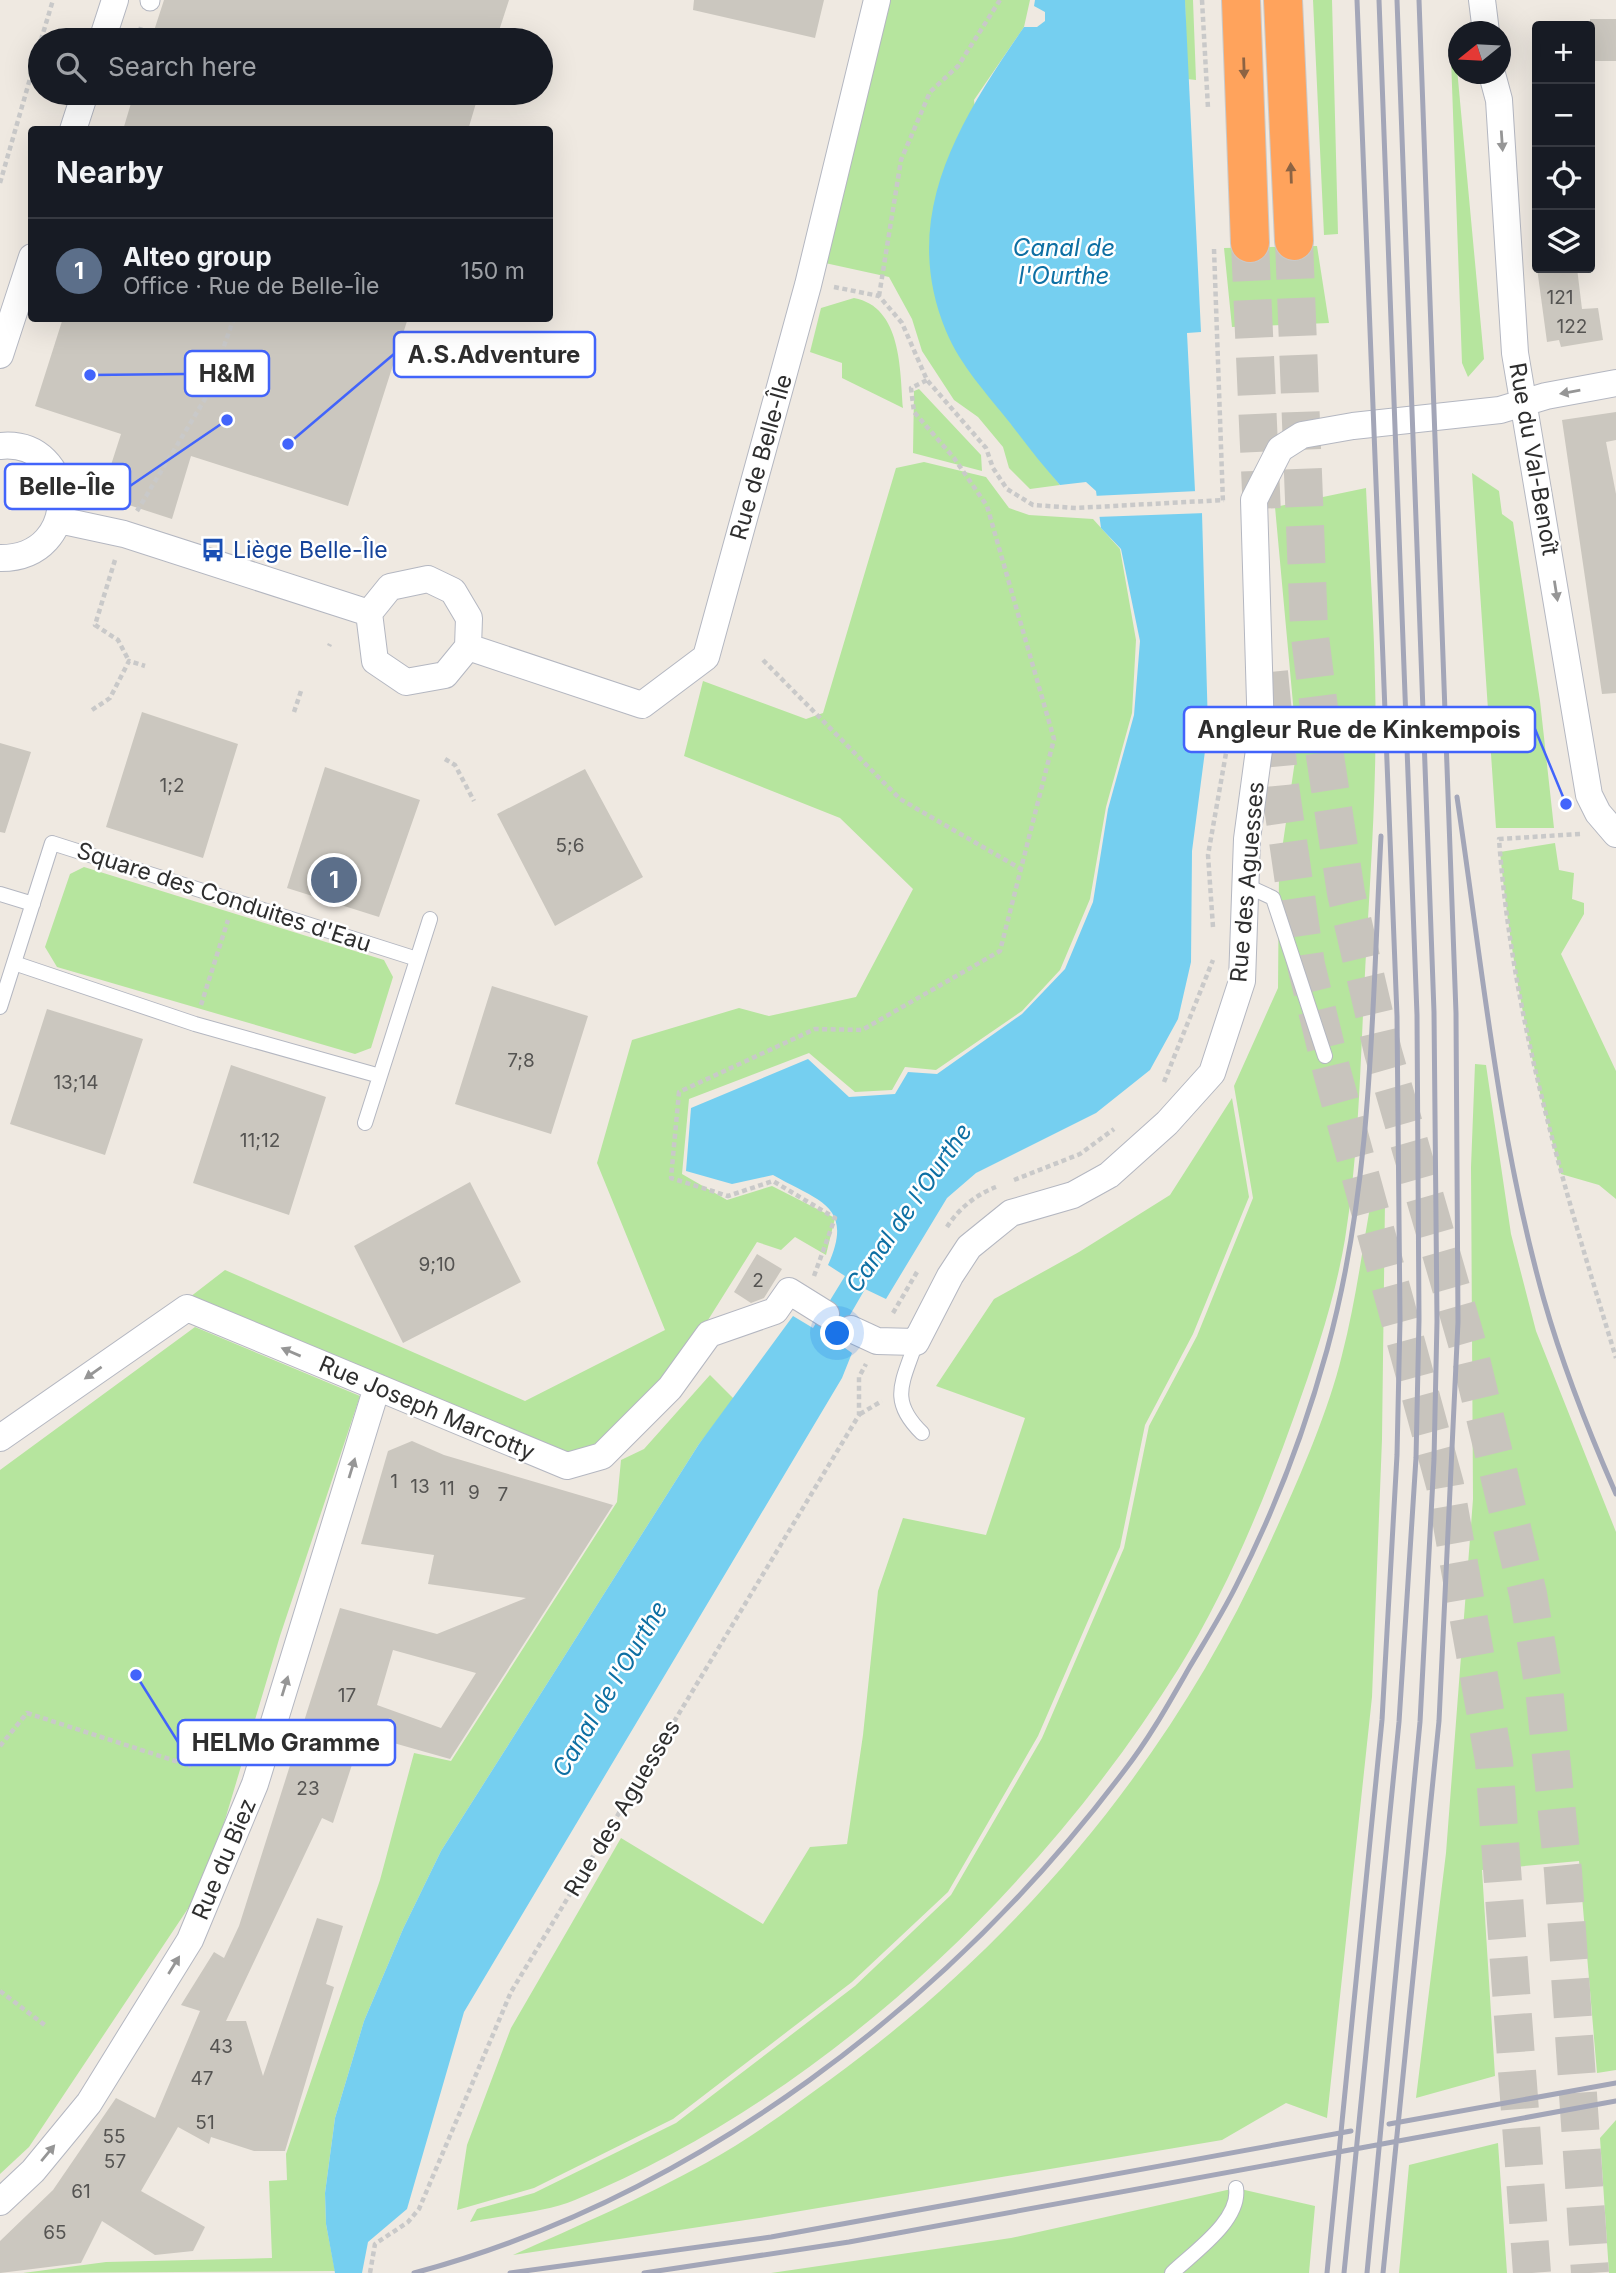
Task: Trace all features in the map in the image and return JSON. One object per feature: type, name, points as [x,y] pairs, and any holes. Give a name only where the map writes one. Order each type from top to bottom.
[{"type":"highway","points":[[1241,0],[1250,243]]},
{"type":"highway","points":[[1283,0],[1294,242]]},
{"type":"street","points":[[106,28],[115,0]]},
{"type":"street","name":"Rue de Belle-Île","points":[[468,647],[642,705],[706,657],[808,285],[877,0]]},
{"type":"street","points":[[1482,0],[1485,21]]},
{"type":"street","name":"Rue du Val-Benoît","points":[[1495,84],[1499,100],[1515,353],[1588,794],[1598,813],[1616,834]]},
{"type":"street","points":[[74,126],[81,105]]},
{"type":"street","points":[[0,355],[28,269]]},
{"type":"street","name":"Rue des Aguesses","points":[[916,1342],[950,1276],[970,1247],[1011,1213],[1073,1195],[1109,1175],[1167,1123],[1212,1073],[1242,981],[1247,839],[1261,734],[1254,500],[1280,449],[1302,435],[1353,426],[1500,410],[1616,383]]},
{"type":"street","points":[[0,446],[24,447],[42,457],[51,468],[62,500],[59,520],[53,533],[39,548],[17,558],[0,558]]},
{"type":"street","points":[[59,520],[124,534],[369,613]]},
{"type":"street","points":[[428,579],[453,591],[469,618],[468,647],[445,675],[406,682],[375,661],[369,613],[390,587],[428,579]]},
{"type":"street","name":"Rue Joseph Marcotty","points":[[0,1438],[187,1308],[568,1466],[602,1456],[670,1388],[709,1334],[775,1311],[789,1291],[817,1309]]},
{"type":"street","points":[[851,1329],[877,1341],[916,1342]]},
{"type":"street","name":"Rue du Biez","points":[[0,2202],[33,2171],[89,2103],[190,1940],[255,1784],[377,1387]]},
{"type":"lane","name":"Square des Conduites d'Eau","points":[[0,1007],[52,843],[417,959]]},
{"type":"lane","points":[[1245,885],[1273,898],[1325,1056]]},
{"type":"lane","points":[[0,894],[33,904]]},
{"type":"lane","points":[[365,1123],[430,919]]},
{"type":"lane","points":[[14,963],[195,1024],[380,1076]]},
{"type":"lane","points":[[916,1342],[900,1394],[905,1417],[922,1433]]},
{"type":"lane","points":[[1172,2273],[1228,2218],[1238,2200],[1236,2188]]},
{"type":"path","points":[[45,28],[53,0]]},
{"type":"path","points":[[879,296],[901,160],[930,92],[958,65],[1000,0]]},
{"type":"path","points":[[0,183],[28,87]]},
{"type":"path","points":[[808,285],[848,288],[879,296],[902,323],[927,380],[986,448],[993,468],[1007,489],[1033,505],[1076,508],[1210,500]]},
{"type":"path","points":[[145,666],[129,661],[118,640],[95,625],[124,534],[205,399],[233,322]]},
{"type":"path","points":[[1218,334],[1224,514]]},
{"type":"path","points":[[817,1309],[817,1262],[835,1218],[773,1181],[728,1196],[671,1178],[680,1092],[815,1029],[862,1030],[1000,951],[1054,739],[987,506],[954,458],[914,412],[912,388],[927,380]]},
{"type":"path","points":[[763,660],[901,799],[1020,869]]},
{"type":"path","points":[[92,710],[110,698],[129,661]]},
{"type":"path","points":[[294,712],[302,688]]},
{"type":"path","points":[[1213,930],[1208,855],[1231,721]]},
{"type":"path","points":[[445,759],[455,765],[474,801]]},
{"type":"path","points":[[1588,833],[1499,839],[1519,997],[1538,1092],[1616,1358]]},
{"type":"path","points":[[195,1024],[234,899]]},
{"type":"path","points":[[1157,1089],[1165,1081],[1215,954]]},
{"type":"path","points":[[939,1238],[953,1217],[982,1192],[1080,1154],[1123,1122]]},
{"type":"path","name":"Rue des Aguesses","points":[[370,2273],[375,2245],[408,2222],[419,2208],[511,1992],[859,1415],[859,1377],[918,1271]]},
{"type":"path","points":[[0,1746],[27,1713],[191,1766]]},
{"type":"path","points":[[0,1991],[47,2026]]},
{"type":"green space","points":[[885,0],[1030,0],[1024,27],[974,100],[1009,421],[1060,485],[1030,489],[1009,468],[1003,447],[978,417],[954,400],[922,351],[912,319],[889,277],[825,263]]},
{"type":"green space","points":[[1185,0],[1193,0],[1196,80],[1187,79]]},
{"type":"green space","points":[[1313,0],[1332,0],[1338,234],[1324,235]]},
{"type":"green space","points":[[1452,84],[1458,84],[1484,359],[1468,377],[1462,363]]},
{"type":"green space","points":[[1317,246],[1329,323],[1232,327],[1224,248]]},
{"type":"green space","points":[[854,298],[870,304],[890,327],[899,359],[903,408],[842,378],[842,363],[810,352],[821,308]]},
{"type":"green space","points":[[919,389],[981,455],[982,471],[913,453],[914,391]]},
{"type":"green space","points":[[924,462],[986,477],[1009,508],[1029,515],[1093,519],[1120,549],[1136,640],[1132,713],[1106,807],[1090,899],[1060,970],[1022,1011],[936,1070],[905,1067],[892,1090],[855,1092],[809,1053],[689,1099],[682,1174],[727,1200],[772,1186],[835,1218],[826,1255],[795,1237],[781,1250],[757,1242],[703,1328],[662,1384],[597,1443],[566,1455],[190,1297],[225,1270],[525,1401],[665,1330],[597,1163],[632,1040],[739,1008],[769,1016],[856,997],[913,889],[840,818],[684,756],[703,681],[806,719],[823,713],[896,468]]},
{"type":"green space","points":[[1472,473],[1499,491],[1502,514],[1513,522],[1540,701],[1554,828],[1496,828]]},
{"type":"green space","points":[[1366,488],[1374,657],[1375,759],[1360,1086],[1345,1239],[1324,1328],[1283,1447],[1213,1608],[1179,1668],[1123,1751],[1060,1831],[991,1908],[917,1980],[837,2046],[753,2106],[666,2157],[563,2204],[470,2222],[477,2209],[534,2193],[676,2123],[855,1986],[951,1895],[1042,1738],[1124,1548],[1149,1426],[1197,1336],[1253,1198],[1234,1086],[1278,988],[1279,870],[1297,747],[1275,507]]},
{"type":"green space","points":[[1555,843],[1559,870],[1574,873],[1572,899],[1584,903],[1584,914],[1561,954],[1616,1071],[1616,1199],[1599,1185],[1561,1174],[1531,1055],[1516,974],[1500,852]]},
{"type":"green space","points":[[84,867],[384,960],[393,977],[371,1048],[355,1054],[57,967],[45,947],[70,874]]},
{"type":"green space","points":[[1475,1064],[1486,1065],[1511,1234],[1536,1331],[1616,1532],[1616,2070],[1597,2073],[1579,1861],[1482,1870],[1495,2076],[1416,2098],[1446,1853],[1473,1499],[1471,1167]]},
{"type":"green space","points":[[1232,1098],[1249,1197],[1193,1334],[1145,1425],[1120,1547],[1038,1736],[948,1892],[852,1982],[673,2119],[534,2188],[457,2210],[467,2145],[511,2028],[621,1838],[763,1924],[810,1847],[847,1844],[863,1735],[878,1591],[903,1518],[986,1535],[1025,1418],[936,1386],[994,1299],[1079,1252],[1170,1195]]},
{"type":"green space","points":[[1371,1201],[1385,1201],[1382,1439],[1372,1697],[1327,2118],[1286,2103],[1222,2140],[765,2217],[513,2255],[706,2163],[801,2101],[900,2025],[965,1968],[1026,1907],[1084,1842],[1136,1774],[1185,1702],[1228,1627],[1267,1549],[1309,1453],[1336,1379],[1351,1317]]},
{"type":"green space","points":[[195,1327],[360,1396],[280,1636],[207,1880],[29,2147],[0,2174],[0,1470]]},
{"type":"green space","points":[[710,1375],[734,1399],[699,1444],[441,1851],[403,1929],[364,2021],[335,2118],[325,2193],[326,2224],[335,2271],[23,2273],[106,2262],[272,2258],[269,2181],[287,2180],[286,2154],[380,1880],[414,1753],[451,1761],[617,1502],[621,1460],[644,1449]]},
{"type":"green space","points":[[1616,2120],[1616,2273],[1609,2273],[1600,2138]]},
{"type":"green space","points":[[1498,2143],[1507,2273],[1399,2273],[1409,2165]]},
{"type":"green space","points":[[1236,2188],[1315,2206],[1309,2273],[771,2273],[1011,2238]]},
{"type":"water","name":"Canal de l'Ourthe","points":[[1035,0],[1185,0],[1201,332],[1187,333],[1195,491],[1202,513],[1208,728],[1192,851],[1191,962],[1178,1019],[1150,1070],[1096,1113],[976,1173],[947,1198],[886,1299],[865,1289],[835,1341],[852,1353],[842,1378],[464,2012],[407,2209],[368,2242],[362,2273],[335,2273],[326,2224],[325,2193],[335,2118],[364,2021],[403,1929],[441,1851],[699,1444],[793,1316],[813,1328],[845,1276],[828,1265],[837,1229],[828,1207],[817,1199],[773,1175],[732,1184],[686,1171],[691,1108],[808,1059],[849,1097],[895,1094],[908,1072],[937,1074],[1022,1014],[1065,969],[1093,902],[1108,809],[1134,715],[1140,641],[1121,549],[1101,528],[1096,491],[1086,482],[1060,485],[959,356],[946,331],[933,288],[929,247],[933,208],[943,170],[978,97],[1024,27],[1037,27],[1045,21],[1045,12],[1034,6]]},
{"type":"pier","points":[[1198,491],[1206,513],[1096,517],[1093,496]]},
{"type":"building","points":[[164,0],[509,0],[500,28],[155,28]]},
{"type":"building","points":[[694,0],[824,0],[815,38],[693,10]]},
{"type":"building","points":[[1616,19],[1616,61],[1595,61],[1595,21],[1590,21]]},
{"type":"building","points":[[130,105],[475,105],[469,126],[124,126]]},
{"type":"building","points":[[1538,273],[1578,273],[1582,309],[1598,308],[1603,340],[1561,347],[1559,340],[1547,342]]},
{"type":"building","points":[[62,322],[407,322],[348,506],[191,456],[172,519],[101,496],[121,434],[35,406]]},
{"type":"building","points":[[1616,412],[1616,440],[1606,442],[1616,494],[1616,693],[1602,694],[1562,420]]},
{"type":"building","points":[[142,712],[238,744],[203,858],[106,827]]},
{"type":"building","points":[[0,743],[31,752],[5,833],[0,832]]},
{"type":"building","points":[[325,767],[420,800],[379,917],[287,888]]},
{"type":"building","points":[[585,769],[643,877],[555,926],[497,814]]},
{"type":"building","points":[[492,986],[588,1016],[551,1134],[455,1104]]},
{"type":"building","points":[[47,1009],[143,1039],[105,1155],[10,1124]]},
{"type":"building","points":[[231,1065],[326,1097],[289,1215],[193,1183]]},
{"type":"building","points":[[470,1182],[521,1282],[403,1343],[354,1246]]},
{"type":"building","points":[[757,1254],[782,1269],[764,1298],[751,1303],[734,1292]]},
{"type":"building","points":[[412,1441],[444,1455],[613,1505],[450,1759],[362,1734],[333,1823],[322,1818],[226,2021],[246,2021],[263,2076],[317,1918],[343,1926],[326,1984],[334,1987],[285,2151],[254,2151],[211,2137],[209,2144],[178,2127],[141,2191],[205,2227],[193,2251],[155,2255],[102,2221],[81,2263],[0,2273],[0,2241],[53,2190],[116,2098],[155,2118],[200,2011],[181,2005],[214,1952],[224,1958],[239,1926],[340,1608],[437,1634],[526,1598],[428,1584],[434,1555],[361,1544],[388,1451]],"holes":[[[393,1650],[476,1673],[441,1728],[377,1705]]]},
{"type":"tunnel","points":[[1294,241],[1309,629],[1325,756],[1346,893],[1383,1052],[1467,1343],[1528,1594],[1544,1689],[1563,1871],[1590,2273]]},
{"type":"tunnel","points":[[1250,243],[1262,514]]},
{"type":"tunnel","points":[[1269,672],[1280,786],[1306,965],[1332,1072],[1445,1485],[1494,1761],[1532,2273]]},
{"type":"railway","points":[[1327,2273],[1382,1720],[1397,1455],[1400,1320],[1397,1016],[1357,0]]},
{"type":"railway","points":[[1344,2273],[1399,1722],[1416,1458],[1419,1320],[1417,1015],[1379,0]]},
{"type":"railway","points":[[1367,2273],[1420,1722],[1434,1459],[1437,1321],[1434,1012],[1397,0]]},
{"type":"railway","points":[[1383,2273],[1439,1721],[1458,1322],[1456,1013],[1419,0]]},
{"type":"railway","points":[[1457,797],[1503,1113],[1528,1238],[1559,1350],[1616,1494]]},
{"type":"railway","points":[[414,2273],[518,2239],[619,2195],[717,2142],[810,2080],[897,2011],[980,1936],[1055,1856],[1142,1746],[1219,1617],[1250,1558],[1288,1470],[1327,1350],[1354,1223],[1362,1159],[1372,1030],[1381,836]]},
{"type":"railway","points":[[1389,2124],[1616,2083]]},
{"type":"railway","points":[[644,2273],[849,2242],[1616,2101]]},
{"type":"railway","points":[[510,2273],[771,2237],[1351,2131]]},
{"type":"place","name":"H&M","points":[[90,375]]},
{"type":"place","name":"Belle-Île","points":[[227,420]]},
{"type":"place","name":"A.S.Adventure","points":[[288,444]]},
{"type":"place","name":"Liège Belle-Île","points":[[213,550]]},
{"type":"place","name":"Angleur Rue de Kinkempois","points":[[1566,804]]},
{"type":"place","name":"Alteo group","points":[[334,880]]},
{"type":"place","name":"HELMo Gramme","points":[[136,1675]]}]
